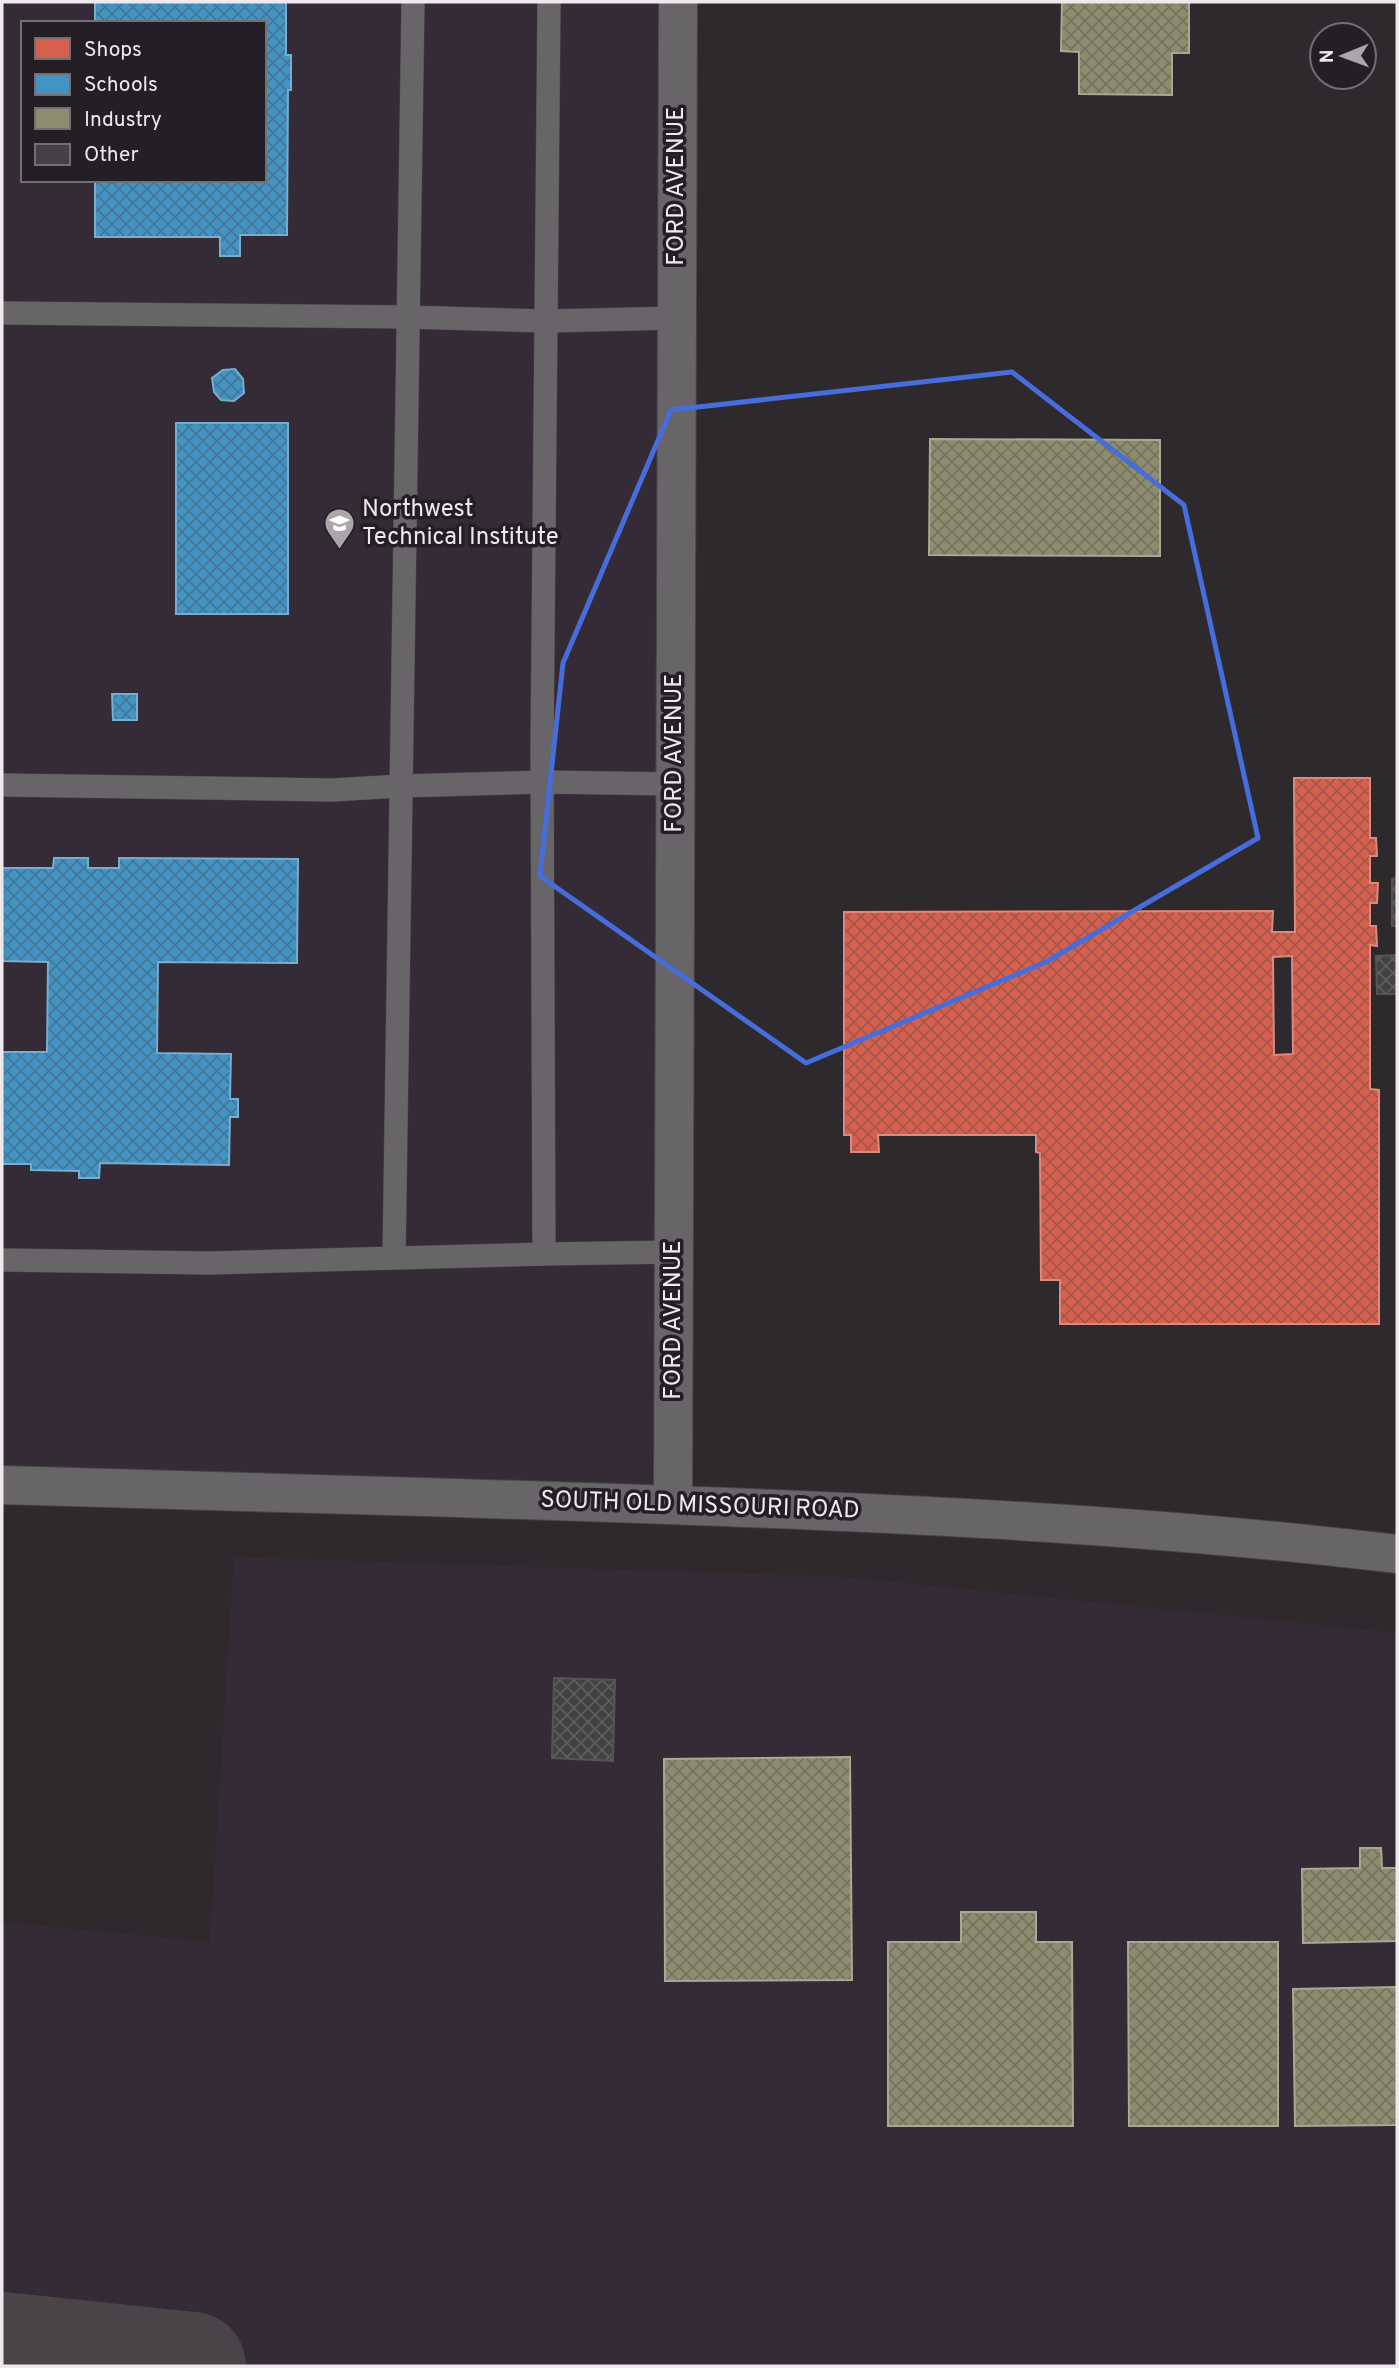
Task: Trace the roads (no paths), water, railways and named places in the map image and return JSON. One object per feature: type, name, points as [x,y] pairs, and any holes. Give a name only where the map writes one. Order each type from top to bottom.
[{"type":"street","name":"FORD AVENUE","points":[[673,1505],[678,2]]},
{"type":"street","name":"SOUTH OLD MISSOURI ROAD","points":[[2,1485],[831,1510],[1044,1522],[1287,1541],[1397,1554]]},
{"type":"lane","points":[[394,1258],[413,2]]},
{"type":"lane","points":[[544,1254],[542,782],[549,2]]},
{"type":"lane","points":[[2,313],[546,321],[677,318]]},
{"type":"lane","points":[[2,785],[332,790],[542,782],[675,784]]},
{"type":"lane","points":[[2,1260],[210,1263],[674,1252]]},
{"type":"place","name":"Northwest Technical Institute","points":[[339,551]]}]
